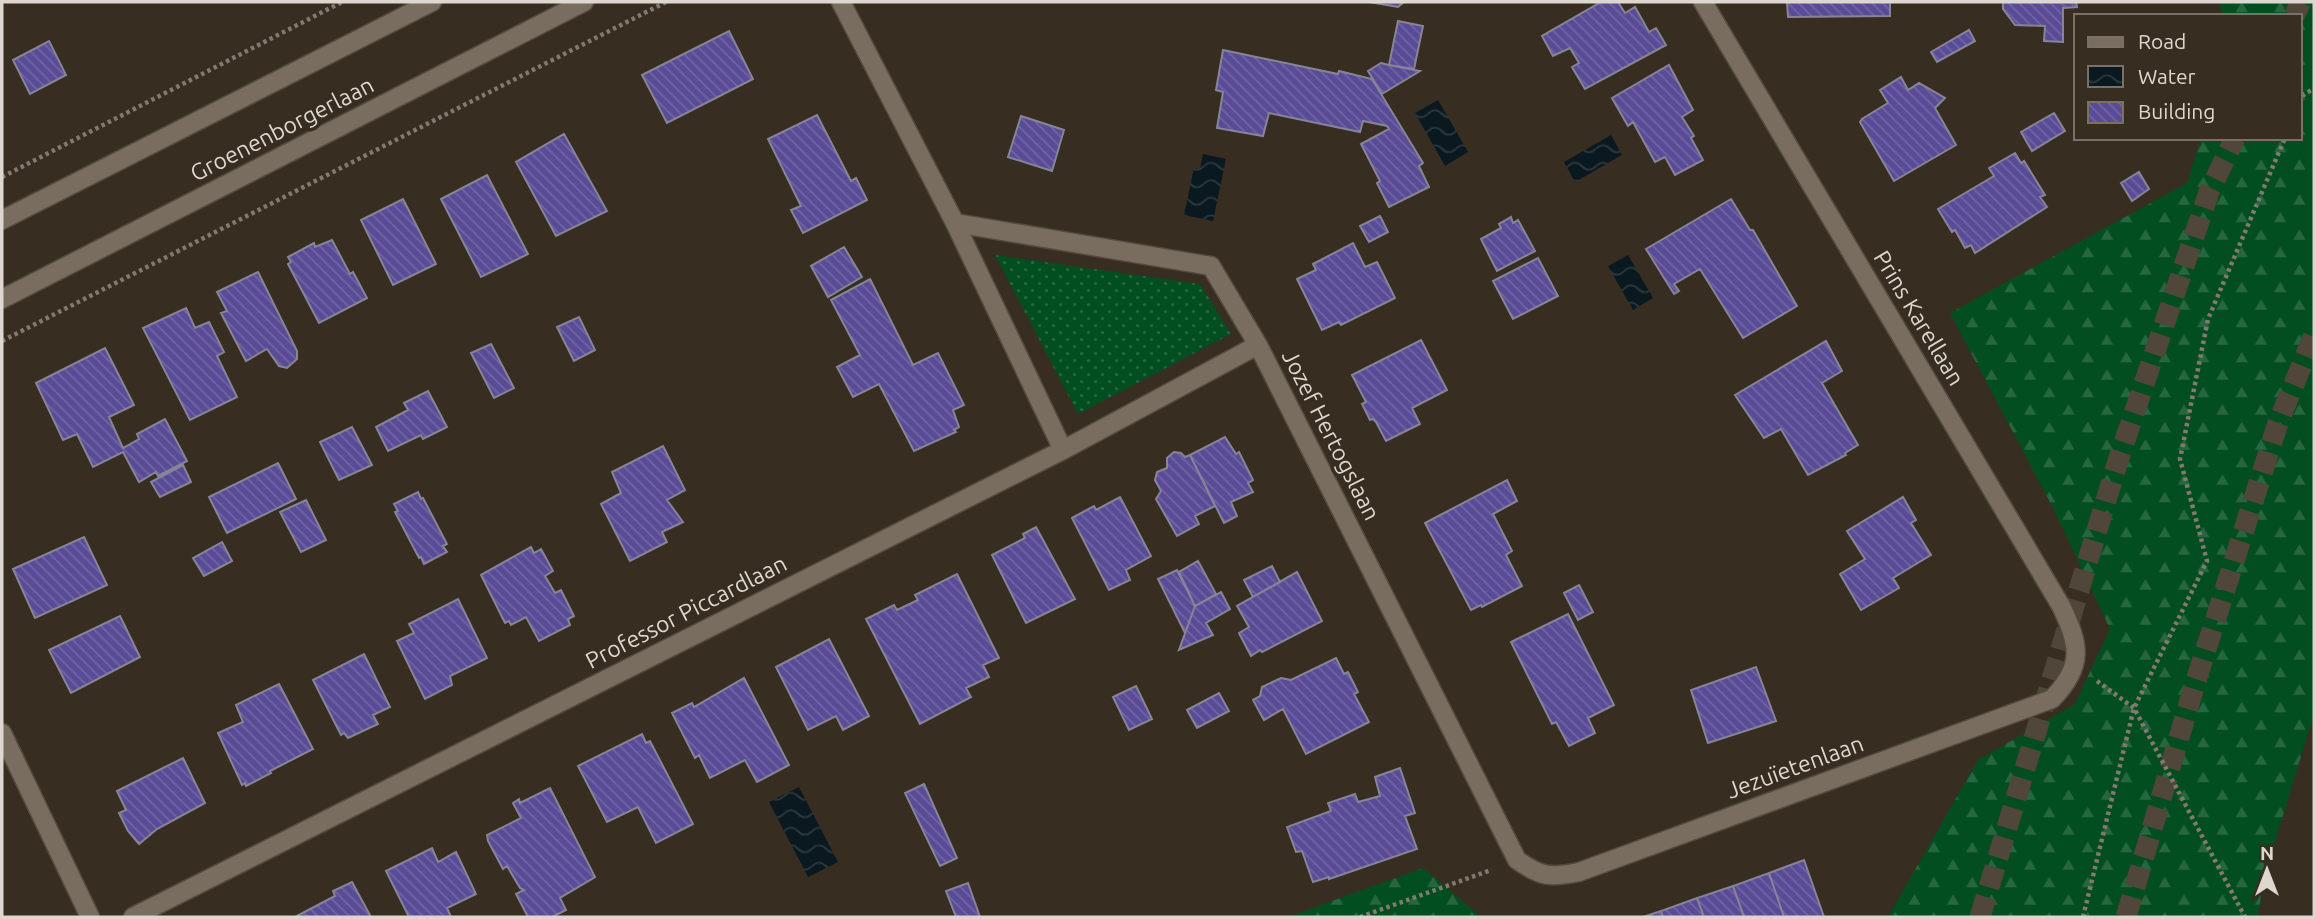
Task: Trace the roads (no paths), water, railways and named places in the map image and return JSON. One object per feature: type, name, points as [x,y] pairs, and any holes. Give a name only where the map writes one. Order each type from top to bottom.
[{"type":"street","name":"Groenenborgerlaan","points":[[2,220],[432,2]]},
{"type":"street","name":"Groenenborgerlaan","points":[[2,299],[584,2]]},
{"type":"street","points":[[841,2],[955,223],[1063,450]]},
{"type":"street","name":"Prins Karellaan","points":[[1703,2],[2062,606],[2078,650],[2075,665]]},
{"type":"street","name":"Jozef Hertogslaan","points":[[955,223],[1211,266],[1258,345],[1517,860]]},
{"type":"street","name":"Professor Piccardlaan","points":[[134,917],[1063,450],[1258,345]]},
{"type":"street","name":"Jezuïetenlaan","points":[[1517,860],[1535,873],[1556,877],[1580,872],[2052,699],[2067,684],[2075,665]]},
{"type":"street","points":[[2,733],[90,917]]},
{"type":"water","points":[[1438,100],[1468,152],[1445,166],[1415,113]]},
{"type":"water","points":[[1611,135],[1622,155],[1575,182],[1564,162]]},
{"type":"water","points":[[1203,154],[1226,159],[1213,221],[1184,215],[1194,168],[1200,169]]},
{"type":"water","points":[[1628,255],[1653,298],[1633,310],[1608,266]]},
{"type":"water","points":[[799,787],[838,862],[808,877],[769,802]]},
{"type":"tunnel","points":[[2295,14],[2301,2]]},
{"type":"tunnel","points":[[1980,917],[2117,464],[2209,192],[2234,140]]},
{"type":"tunnel","points":[[2126,917],[2194,687],[2278,423],[2314,335]]}]
